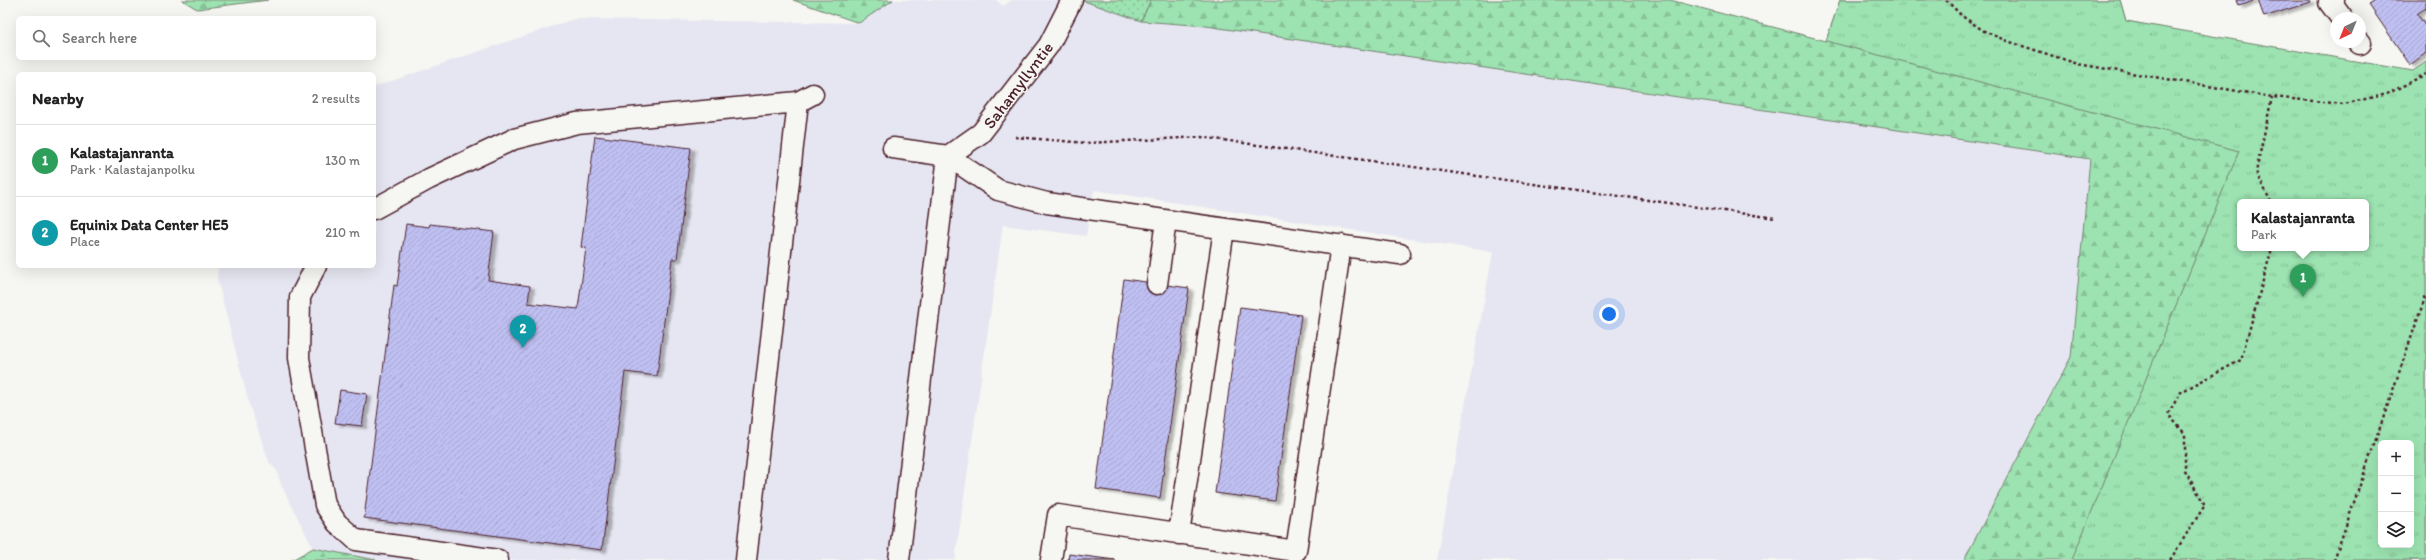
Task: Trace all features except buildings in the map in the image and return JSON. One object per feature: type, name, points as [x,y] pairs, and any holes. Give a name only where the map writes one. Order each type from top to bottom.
[{"type":"street","points":[[2333,0],[2330,2],[2338,12]]},
{"type":"lane","name":"Sahamyllyntie","points":[[948,156],[981,134],[1049,45],[1072,0]]},
{"type":"lane","points":[[376,208],[429,179],[514,139],[577,123],[806,98],[746,560]]},
{"type":"lane","points":[[893,148],[948,156],[998,190],[1047,203],[1400,254]]},
{"type":"lane","points":[[899,560],[948,156]]},
{"type":"lane","points":[[1157,284],[1166,220]]},
{"type":"lane","points":[[1179,534],[1224,228]]},
{"type":"lane","points":[[1051,560],[1058,516],[1296,551],[1341,246]]},
{"type":"lane","points":[[315,268],[300,298],[299,358],[325,505],[337,523],[356,540],[498,560]]},
{"type":"path","points":[[1946,0],[1962,16],[1984,31],[2007,41],[2078,64],[2272,97],[2344,104],[2387,94],[2426,74]]},
{"type":"path","points":[[2270,199],[2256,172],[2272,97]]},
{"type":"path","points":[[981,134],[1087,143],[1201,137],[1775,218]]},
{"type":"path","points":[[2170,560],[2205,505],[2184,471],[2185,434],[2168,414],[2180,392],[2241,360],[2271,251]]},
{"type":"path","points":[[2334,560],[2426,295]]},
{"type":"shaded area","points":[[892,0],[996,0],[1003,6],[1012,0],[1081,0],[1141,21],[1151,0],[1670,0],[2239,151],[2072,560],[1437,560],[1493,252],[1094,190],[1086,236],[1003,225],[955,560],[376,560],[313,548],[281,485],[277,471],[269,462],[249,404],[217,278],[218,268],[376,268],[376,86],[574,19],[859,23]]},
{"type":"green space","points":[[182,0],[268,0],[197,9]]},
{"type":"green space","points":[[793,0],[893,0],[859,23]]},
{"type":"green space","points":[[1081,0],[1151,0],[1141,21]]},
{"type":"green space","points":[[1151,0],[1670,0],[1826,41],[1840,0],[2120,0],[2126,21],[2224,40],[2426,91],[2426,560],[1964,560],[2071,357],[2090,159],[1206,26],[1141,21]]},
{"type":"green space","points":[[1840,0],[2120,0],[2126,21],[2413,71],[2426,62],[2426,560],[2072,560],[2239,151],[1826,41]]},
{"type":"green space","points":[[313,548],[376,560],[292,560]]},
{"type":"place","name":"Kalastajanranta","points":[[2303,297]]},
{"type":"place","name":"Equinix Data Center HE5","points":[[523,348]]}]
